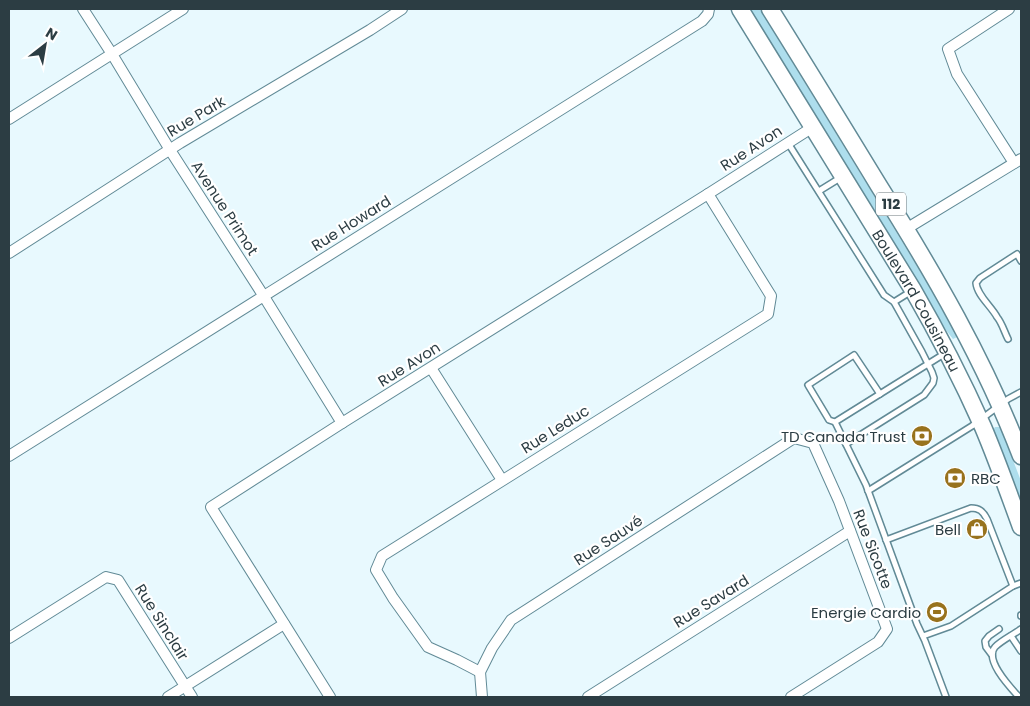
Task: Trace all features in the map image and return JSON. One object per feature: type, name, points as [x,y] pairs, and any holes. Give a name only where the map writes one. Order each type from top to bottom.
[{"type":"main road","name":"Boulevard Cousineau","points":[[740,9],[913,290],[947,352],[980,420],[1021,527]]},
{"type":"main road","name":"Boulevard Cousineau","points":[[770,9],[906,229],[962,326],[1000,405],[1021,456]]},
{"type":"street","name":"Avenue Primot","points":[[83,9],[342,423]]},
{"type":"street","points":[[9,119],[183,9]]},
{"type":"street","name":"Rue Park","points":[[9,253],[170,150],[402,9]]},
{"type":"street","points":[[906,229],[1018,161],[957,74],[948,49],[1009,9]]},
{"type":"street","name":"Rue Howard","points":[[9,456],[702,21],[709,11]]},
{"type":"street","name":"Rue Avon","points":[[330,697],[211,507],[813,127]]},
{"type":"street","name":"Rue Leduc","points":[[480,672],[428,647],[393,598],[376,570],[382,556],[768,314],[771,296],[708,194]]},
{"type":"street","points":[[432,368],[502,480]]},
{"type":"street","name":"Rue Sicotte","points":[[791,697],[878,642],[887,630],[850,531],[813,443],[794,438]]},
{"type":"street","name":"Rue Sauvé","points":[[480,672],[492,648],[511,620],[794,438]]},
{"type":"street","name":"Rue Savard","points":[[588,697],[850,531]]},
{"type":"street","name":"Rue Sinclair","points":[[9,638],[106,577],[118,580],[192,697]]},
{"type":"street","points":[[168,697],[284,624]]},
{"type":"street","points":[[480,672],[482,697]]},
{"type":"lane","points":[[788,142],[884,295],[894,302],[922,352],[932,372],[934,381],[924,395],[846,444]]},
{"type":"lane","points":[[819,191],[843,176]]},
{"type":"lane","points":[[1008,338],[997,316],[976,287],[976,281],[1017,254],[1021,261]]},
{"type":"lane","points":[[894,302],[913,290]]},
{"type":"lane","points":[[835,422],[947,352]]},
{"type":"lane","points":[[880,394],[854,355],[808,385],[829,420],[835,422],[868,491],[946,697]]},
{"type":"lane","points":[[868,491],[1021,392]]},
{"type":"lane","points":[[886,540],[971,508],[978,509],[984,512],[987,518],[1013,586]]},
{"type":"lane","points":[[923,636],[951,626],[1021,582]]},
{"type":"lane","points":[[999,629],[985,641],[986,647],[1006,683],[1020,696]]},
{"type":"lane","points":[[992,655],[996,646],[1021,629]]},
{"type":"lane","points":[[1011,636],[1021,651]]},
{"type":"shaded area","points":[[750,9],[760,9],[925,279],[957,337],[953,339],[941,324],[915,276]]},
{"type":"shaded area","points":[[995,427],[1000,427],[1001,429],[1021,481],[1021,503],[993,430]]},
{"type":"place","name":"TD Canada Trust","points":[[922,436]]},
{"type":"place","name":"RBC","points":[[955,478]]},
{"type":"place","name":"Bell","points":[[977,529]]},
{"type":"place","name":"Energie Cardio","points":[[937,612]]}]
